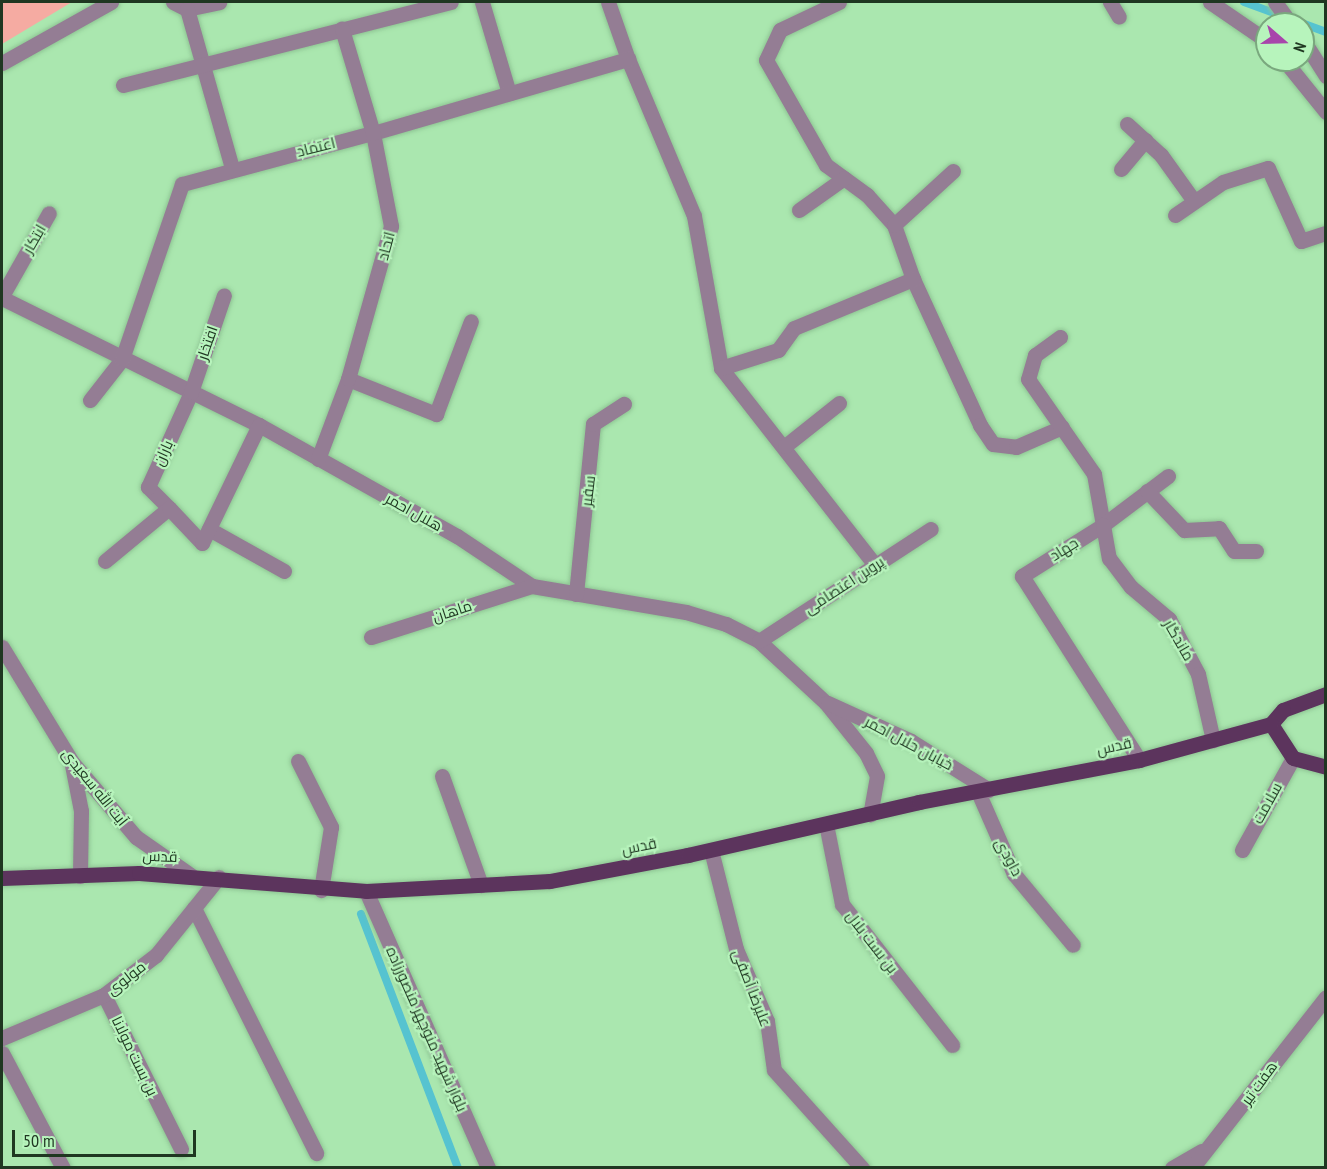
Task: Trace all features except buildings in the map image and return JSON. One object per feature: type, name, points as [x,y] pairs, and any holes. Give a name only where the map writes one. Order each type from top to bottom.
[{"type":"main road","points":[[1326,694],[1283,710],[1271,724],[1293,758],[1326,767]]},
{"type":"main road","name":"قدس","points":[[2,878],[192,876],[219,877],[321,890],[366,891],[550,881],[711,850],[870,814],[1138,760],[1271,724]]},
{"type":"street","points":[[2,63],[111,2]]},
{"type":"street","points":[[173,2],[187,9],[219,2]]},
{"type":"street","points":[[123,85],[452,2]]},
{"type":"street","points":[[482,2],[509,93]]},
{"type":"street","points":[[608,2],[628,59],[694,216],[721,368],[785,446],[874,564]]},
{"type":"street","points":[[839,2],[780,30],[766,60],[826,165],[867,195],[894,225],[913,279],[980,425],[993,444],[1016,447],[1062,427]]},
{"type":"street","points":[[1110,2],[1119,17]]},
{"type":"street","points":[[1210,2],[1255,32]]},
{"type":"street","points":[[187,9],[232,168]]},
{"type":"street","name":"اتحاد","points":[[318,459],[348,380],[391,226],[373,134],[342,29]]},
{"type":"street","name":"اعتماد","points":[[122,359],[182,184],[232,168],[373,134],[628,59]]},
{"type":"street","points":[[1322,59],[1326,76]]},
{"type":"street","points":[[1294,72],[1326,112]]},
{"type":"street","points":[[1127,124],[1161,156],[1194,201]]},
{"type":"street","points":[[1121,169],[1145,140]]},
{"type":"street","points":[[1175,214],[1224,182],[1268,168],[1300,241],[1326,232]]},
{"type":"street","points":[[894,225],[953,171]]},
{"type":"street","points":[[799,210],[844,178]]},
{"type":"street","name":"ابتکار","points":[[2,297],[49,213]]},
{"type":"street","points":[[721,368],[778,350],[794,328],[913,279]]},
{"type":"street","name":"افتخار","points":[[191,392],[224,295]]},
{"type":"street","name":"هلال احمر","points":[[2,297],[122,359],[259,425],[457,536],[532,586],[686,612],[726,624],[759,641],[826,702]]},
{"type":"street","points":[[348,380],[436,414],[471,321]]},
{"type":"street","points":[[1060,337],[1035,355],[1028,379],[1094,474],[1103,525],[1168,476]]},
{"type":"street","points":[[90,400],[122,359]]},
{"type":"street","name":"باران","points":[[169,508],[148,487],[191,392]]},
{"type":"street","points":[[785,446],[839,403]]},
{"type":"street","name":"سفیر","points":[[576,594],[593,424],[624,404]]},
{"type":"street","points":[[105,561],[169,508],[202,543],[259,425]]},
{"type":"street","points":[[1147,491],[1184,530],[1219,528],[1234,551],[1256,551]]},
{"type":"street","name":"ماندگار","points":[[1103,525],[1109,558],[1131,587],[1169,619],[1198,674],[1213,740]]},
{"type":"street","name":"جهاد","points":[[1103,525],[1022,576],[1138,760]]},
{"type":"street","points":[[209,529],[284,571]]},
{"type":"street","name":"پروین اعتصامی","points":[[759,641],[874,564],[931,530]]},
{"type":"street","name":"ماهان","points":[[371,637],[532,586]]},
{"type":"street","name":"آیت الله سعیدی","points":[[2,647],[72,762],[136,837],[192,876]]},
{"type":"street","points":[[826,702],[866,753],[877,776],[870,814]]},
{"type":"street","name":"خیابان حلال احمر","points":[[826,702],[911,741],[983,791]]},
{"type":"street","name":"سلامت","points":[[1242,850],[1293,758]]},
{"type":"street","points":[[298,761],[331,827],[321,890]]},
{"type":"street","points":[[72,762],[81,811],[80,876]]},
{"type":"street","points":[[442,776],[482,885]]},
{"type":"street","name":"داودی","points":[[983,791],[1014,874],[1073,945]]},
{"type":"street","name":"بن بست بلال","points":[[826,824],[842,904],[952,1045]]},
{"type":"street","name":"علیرضا آصفی","points":[[711,850],[736,949],[767,1022],[774,1070],[862,1167]]},
{"type":"street","name":"مولوی","points":[[2,1038],[104,996],[156,955],[219,877]]},
{"type":"street","name":"بلوار شهید منوچهر منصورزاده","points":[[366,891],[488,1167]]},
{"type":"street","points":[[194,908],[316,1153]]},
{"type":"street","name":"بن بست مولانا","points":[[104,996],[181,1149]]},
{"type":"street","name":"هفت تیر","points":[[1192,1167],[1212,1145],[1326,997]]},
{"type":"street","points":[[2,1053],[63,1167]]},
{"type":"street","points":[[1172,1167],[1212,1145]]},
{"type":"shaded area","points":[[2,2],[72,2],[2,44]]},
{"type":"waterway","points":[[1244,2],[1326,32]]},
{"type":"waterway","points":[[361,914],[458,1168]]}]
